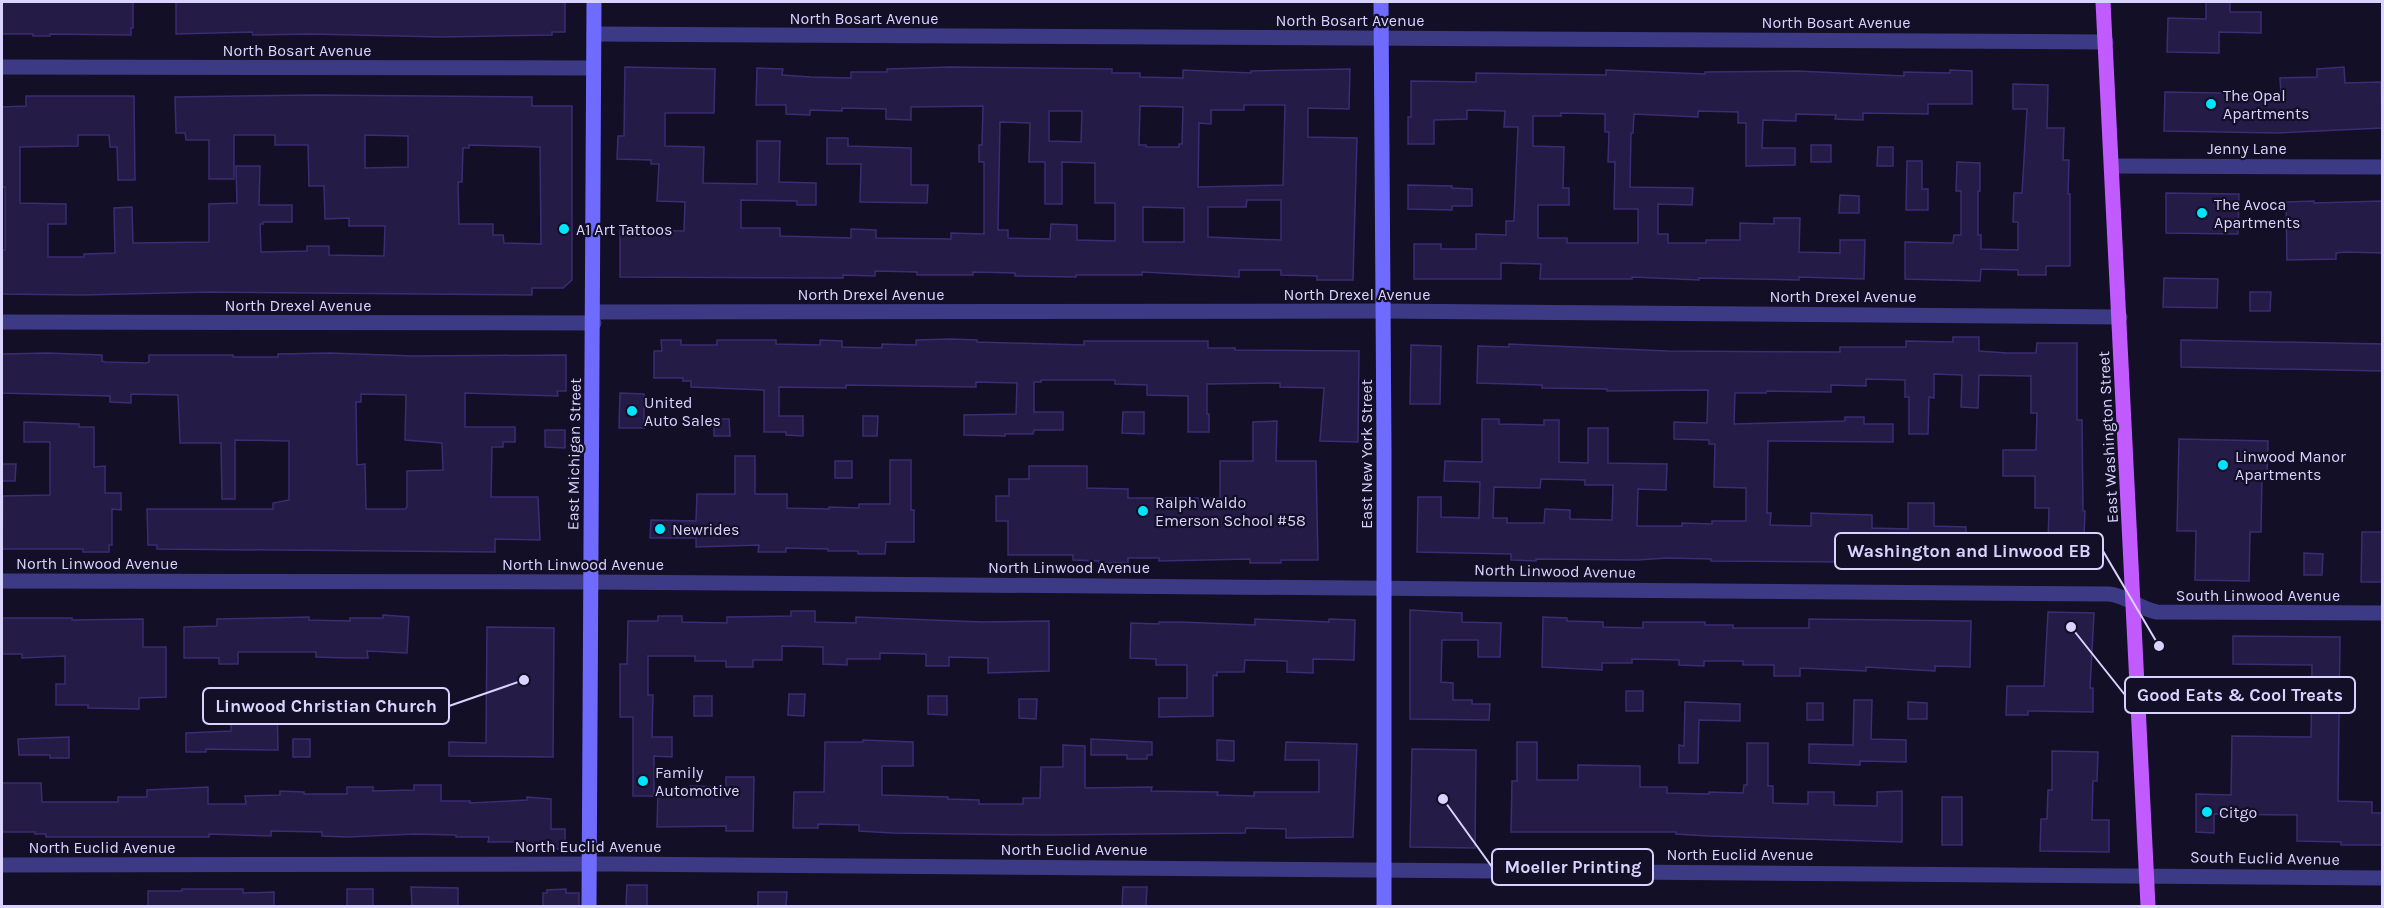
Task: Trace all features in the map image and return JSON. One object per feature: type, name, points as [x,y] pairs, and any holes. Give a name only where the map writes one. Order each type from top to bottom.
[{"type":"main road","name":"East Michigan Street","points":[[589,906],[594,2]]},
{"type":"main road","name":"East New York Street","points":[[1381,2],[1384,906]]},
{"type":"main road","name":"East Washington Street","points":[[2103,2],[2148,906]]},
{"type":"street","name":"North Bosart Avenue","points":[[594,34],[2106,42]]},
{"type":"street","name":"North Bosart Avenue","points":[[2,67],[593,68]]},
{"type":"street","name":"Jenny Lane","points":[[2112,166],[2382,167]]},
{"type":"street","name":"North Drexel Avenue","points":[[2,322],[1383,311],[2120,317]]},
{"type":"street","name":"North Linwood Avenue","points":[[2,581],[591,582],[2109,594],[2126,598],[2134,605]]},
{"type":"street","name":"South Linwood Avenue","points":[[2134,605],[2157,612],[2382,613]]},
{"type":"street","name":"North Euclid Avenue","points":[[2,865],[590,864],[2146,875]]},
{"type":"street","name":"South Euclid Avenue","points":[[2146,875],[2382,878]]},
{"type":"building","points":[[2,2],[133,2],[133,28],[131,28],[131,35],[2,34]]},
{"type":"building","points":[[176,2],[565,2],[565,32],[552,32],[552,35],[442,37],[253,35],[252,32],[176,34]]},
{"type":"building","points":[[2206,2],[2230,2],[2230,12],[2261,12],[2261,33],[2219,32],[2219,53],[2167,52],[2168,18],[2206,19]]},
{"type":"building","points":[[625,67],[715,69],[714,113],[665,113],[665,146],[704,147],[703,183],[757,184],[757,141],[780,141],[779,182],[816,183],[816,205],[797,205],[797,201],[741,200],[741,228],[780,228],[780,236],[851,238],[851,229],[876,230],[876,238],[951,239],[951,233],[984,234],[984,162],[979,162],[983,106],[911,107],[911,120],[886,119],[886,109],[842,108],[842,111],[810,110],[810,115],[786,114],[786,105],[756,105],[757,68],[783,69],[782,75],[851,78],[851,72],[951,67],[1112,69],[1112,73],[1140,73],[1140,77],[1183,78],[1183,70],[1251,73],[1251,71],[1350,69],[1349,109],[1308,108],[1308,137],[1357,138],[1353,280],[1317,280],[1317,276],[1281,275],[1281,270],[1239,270],[1239,277],[1142,272],[1142,275],[1076,275],[1076,277],[1015,276],[1015,273],[973,272],[973,275],[917,275],[917,272],[875,271],[875,276],[843,275],[843,278],[620,277],[620,230],[684,231],[685,202],[657,201],[659,164],[651,164],[651,160],[617,159],[618,136],[624,136]],"holes":[[[1244,105],[1285,105],[1283,185],[1198,187],[1199,123],[1211,124],[1211,110],[1244,110]],[[1140,106],[1183,107],[1182,144],[1179,144],[1179,147],[1146,147],[1146,145],[1139,145]],[[1049,111],[1082,111],[1081,142],[1049,141]],[[1000,122],[1030,123],[1029,162],[1045,162],[1045,204],[1062,204],[1062,162],[1095,163],[1095,203],[1115,203],[1115,241],[1077,240],[1077,225],[1051,224],[1050,239],[1008,238],[1008,230],[998,230]],[[1247,200],[1281,200],[1281,240],[1208,237],[1208,207],[1246,207]],[[1143,207],[1184,208],[1184,242],[1143,242]]]},
{"type":"building","points":[[2344,67],[2345,83],[2381,82],[2382,128],[2278,133],[2164,131],[2165,92],[2281,94],[2280,78],[2317,77],[2317,69]]},
{"type":"building","points":[[1606,70],[1705,74],[1705,72],[1797,71],[1904,76],[1904,72],[1972,71],[1972,104],[1928,104],[1928,114],[1863,113],[1863,120],[1835,119],[1836,115],[1796,114],[1796,121],[1763,120],[1762,148],[1795,148],[1795,165],[1746,166],[1746,123],[1738,123],[1738,112],[1698,111],[1698,117],[1634,114],[1633,133],[1631,133],[1630,187],[1693,188],[1692,205],[1658,204],[1658,234],[1668,234],[1668,243],[1740,240],[1740,223],[1774,224],[1774,218],[1800,218],[1799,252],[1840,253],[1840,240],[1865,240],[1864,279],[1799,277],[1799,280],[1699,278],[1699,280],[1632,277],[1632,279],[1540,279],[1541,264],[1501,263],[1501,279],[1414,279],[1414,244],[1441,244],[1441,249],[1476,249],[1476,234],[1506,235],[1506,221],[1514,221],[1518,127],[1504,127],[1505,111],[1467,110],[1467,119],[1434,120],[1434,144],[1408,144],[1411,81],[1476,82],[1476,73],[1606,75]],"holes":[[[1561,113],[1605,114],[1605,132],[1609,132],[1608,162],[1615,162],[1614,209],[1638,209],[1638,243],[1567,243],[1567,238],[1538,238],[1538,205],[1569,205],[1569,188],[1563,188],[1564,147],[1533,146],[1533,116],[1561,116]]]},
{"type":"building","points":[[2013,84],[2048,85],[2047,128],[2064,128],[2063,160],[2069,160],[2070,266],[2046,266],[2046,275],[2018,275],[2018,270],[1981,269],[1980,281],[1905,279],[1905,242],[1953,243],[1954,235],[1961,235],[1961,191],[1956,191],[1957,162],[1980,163],[1978,235],[1981,235],[1981,249],[2018,250],[2018,222],[2013,222],[2014,193],[2022,193],[2027,109],[2013,109]]},
{"type":"building","points":[[315,95],[532,97],[532,106],[572,106],[572,280],[563,288],[532,288],[532,295],[209,292],[2,294],[5,187],[2,187],[2,107],[26,106],[26,96],[134,96],[135,180],[118,180],[117,147],[110,147],[109,135],[78,135],[78,146],[20,147],[20,203],[66,204],[66,224],[48,224],[48,257],[84,257],[84,254],[115,253],[114,208],[132,207],[133,243],[209,242],[209,204],[237,203],[236,166],[260,166],[259,205],[292,205],[292,222],[263,222],[260,224],[261,252],[307,251],[307,246],[329,246],[329,255],[384,256],[385,226],[349,226],[349,218],[325,219],[324,186],[309,186],[308,145],[275,145],[275,135],[234,135],[234,179],[209,179],[209,140],[186,140],[185,133],[176,133],[175,97]],"holes":[[[365,135],[408,136],[408,167],[365,168]],[[469,145],[540,147],[541,244],[504,243],[503,235],[493,235],[493,224],[459,224],[458,182],[462,182],[463,148],[469,148]]]},
{"type":"building","points":[[827,138],[848,138],[848,146],[911,148],[911,185],[928,185],[927,203],[860,202],[861,164],[827,164]]},
{"type":"building","points":[[1811,145],[1831,145],[1831,162],[1811,162]]},
{"type":"building","points":[[1878,147],[1893,147],[1893,166],[1877,166]]},
{"type":"building","points":[[1907,161],[1922,161],[1922,189],[1928,189],[1928,210],[1906,210]]},
{"type":"building","points":[[1408,185],[1472,189],[1472,206],[1452,206],[1452,210],[1408,209]]},
{"type":"building","name":"The Avoca Apartments","points":[[2166,193],[2239,194],[2238,234],[2166,233]]},
{"type":"building","points":[[1840,195],[1859,196],[1859,213],[1839,213]]},
{"type":"building","points":[[2314,201],[2314,203],[2382,201],[2382,253],[2345,252],[2336,253],[2336,259],[2287,260],[2286,202]]},
{"type":"building","points":[[2164,278],[2218,279],[2217,308],[2163,307]]},
{"type":"building","points":[[2250,292],[2271,292],[2270,311],[2250,311]]},
{"type":"building","points":[[1953,337],[1979,337],[1979,351],[2007,353],[2036,353],[2037,343],[2077,343],[2077,420],[2082,420],[2083,511],[2085,511],[2084,537],[2079,537],[2078,568],[2037,567],[2037,542],[2048,542],[2049,508],[2035,508],[2035,476],[2003,476],[2003,450],[2036,450],[2037,413],[2031,413],[2031,376],[1979,375],[1978,408],[1961,407],[1962,375],[1934,374],[1934,398],[1929,397],[1928,434],[1909,434],[1909,397],[1905,397],[1905,380],[1866,379],[1866,386],[1831,385],[1831,392],[1735,393],[1734,424],[1845,421],[1845,417],[1864,417],[1864,424],[1893,424],[1893,442],[1768,441],[1767,513],[1771,513],[1770,525],[1811,526],[1811,513],[1872,515],[1872,528],[1908,529],[1908,503],[1934,503],[1934,526],[1966,527],[1966,541],[2005,541],[2005,561],[1965,561],[1965,565],[1940,565],[1940,557],[1900,556],[1900,566],[1843,562],[1711,561],[1711,559],[1667,558],[1536,559],[1536,561],[1511,560],[1511,554],[1417,552],[1418,497],[1441,497],[1441,517],[1479,518],[1480,482],[1444,481],[1445,461],[1482,462],[1482,419],[1499,419],[1499,424],[1544,425],[1544,420],[1559,420],[1559,462],[1588,463],[1588,428],[1608,428],[1608,463],[1667,464],[1666,490],[1638,489],[1637,526],[1682,526],[1682,523],[1712,524],[1712,521],[1746,521],[1746,488],[1714,487],[1715,444],[1709,444],[1709,440],[1674,439],[1674,422],[1707,423],[1708,390],[1607,391],[1607,389],[1542,388],[1542,385],[1477,383],[1478,346],[1509,347],[1509,344],[1668,351],[1840,352],[1840,347],[1906,347],[1906,341],[1953,342]],"holes":[[[1541,479],[1585,480],[1585,485],[1613,485],[1612,520],[1570,519],[1570,510],[1545,509],[1544,523],[1507,523],[1507,518],[1493,518],[1494,487],[1540,488]]]},
{"type":"building","points":[[661,340],[681,340],[681,345],[717,345],[717,340],[776,340],[776,344],[820,345],[820,340],[842,341],[842,347],[882,348],[882,344],[916,345],[916,340],[977,340],[977,342],[1084,345],[1084,341],[1208,341],[1208,348],[1235,348],[1235,350],[1359,351],[1358,442],[1320,441],[1324,388],[1280,387],[1280,383],[1207,384],[1209,432],[1188,432],[1188,396],[1147,395],[1147,385],[1115,384],[1115,380],[1041,380],[1041,382],[1034,382],[1034,412],[1063,412],[1063,430],[1034,430],[1033,434],[1005,434],[1005,436],[964,435],[964,415],[1016,414],[1017,383],[976,382],[976,387],[846,385],[846,388],[779,387],[779,416],[803,416],[803,436],[786,435],[786,432],[764,432],[764,390],[691,387],[691,381],[683,381],[683,378],[654,378],[654,351],[662,351]]},
{"type":"building","points":[[2181,340],[2382,344],[2382,371],[2181,367]]},
{"type":"building","points":[[1411,345],[1441,346],[1440,404],[1410,404]]},
{"type":"building","points":[[330,353],[413,356],[566,355],[566,391],[557,391],[558,396],[465,393],[465,427],[515,427],[515,442],[503,442],[503,447],[492,447],[491,497],[538,497],[540,540],[495,539],[495,552],[157,549],[157,545],[148,545],[147,509],[273,509],[273,503],[289,500],[289,441],[235,440],[235,499],[222,499],[221,443],[180,443],[178,395],[131,394],[131,403],[110,402],[110,396],[2,393],[2,354],[102,355],[102,361],[105,362],[147,363],[149,355],[278,357],[278,354]],"holes":[[[361,394],[406,395],[405,440],[442,443],[443,470],[407,471],[407,507],[405,509],[366,509],[365,464],[357,465],[356,402],[361,402]]]},
{"type":"building","name":"United Auto Sales","points":[[620,393],[644,394],[644,428],[619,428]]},
{"type":"building","points":[[1123,412],[1144,412],[1144,434],[1122,433]]},
{"type":"building","points":[[863,416],[878,416],[877,436],[863,436]]},
{"type":"building","points":[[714,419],[729,419],[730,436],[714,436]]},
{"type":"building","points":[[1277,421],[1276,461],[1316,461],[1318,560],[1250,563],[1250,559],[1159,561],[1159,558],[1128,558],[1128,563],[1099,563],[1099,561],[1073,560],[1073,555],[1008,555],[1008,521],[996,521],[996,496],[1009,496],[1009,479],[1029,479],[1029,466],[1087,466],[1087,488],[1128,489],[1128,498],[1220,498],[1220,461],[1253,461],[1253,422]]},
{"type":"building","points":[[24,422],[79,424],[79,427],[94,427],[94,467],[105,466],[105,493],[121,493],[121,510],[112,509],[112,545],[109,545],[109,552],[83,552],[83,549],[2,549],[3,496],[50,495],[50,442],[24,442]]},
{"type":"building","points":[[545,430],[565,430],[565,448],[545,447]]},
{"type":"building","points":[[2179,439],[2268,441],[2267,475],[2262,475],[2261,532],[2250,532],[2249,581],[2195,580],[2196,531],[2177,531]]},
{"type":"building","points":[[735,456],[755,456],[755,494],[787,494],[787,508],[829,509],[829,507],[859,508],[859,504],[890,504],[890,460],[911,460],[911,510],[914,510],[914,542],[886,542],[885,554],[858,554],[858,551],[786,548],[786,552],[758,552],[759,545],[696,547],[696,538],[650,538],[651,520],[696,521],[697,494],[735,494]]},
{"type":"building","points":[[835,461],[852,461],[852,478],[835,478]]},
{"type":"building","points":[[2,464],[16,464],[15,481],[2,481]]},
{"type":"building","points":[[2362,532],[2382,532],[2382,582],[2361,582]]},
{"type":"building","points":[[2304,553],[2323,554],[2322,575],[2304,575]]},
{"type":"building","points":[[1410,610],[1462,613],[1462,622],[1501,623],[1500,657],[1478,657],[1478,640],[1442,640],[1441,682],[1453,683],[1453,700],[1472,700],[1472,704],[1490,704],[1489,720],[1410,719]]},
{"type":"building","points":[[791,611],[815,611],[815,622],[856,623],[856,617],[982,622],[1049,621],[1049,671],[988,673],[988,658],[949,657],[949,666],[926,666],[926,654],[880,653],[880,659],[847,659],[847,665],[823,664],[823,647],[782,646],[782,660],[753,660],[753,667],[726,667],[726,661],[695,661],[695,656],[648,656],[648,695],[653,695],[652,737],[672,737],[672,757],[654,756],[654,796],[633,796],[633,717],[620,717],[620,664],[627,664],[628,621],[658,621],[658,616],[682,616],[682,622],[727,623],[727,617],[791,616]]},
{"type":"building","points":[[2048,612],[2094,613],[2090,688],[2093,688],[2093,712],[2028,711],[2028,715],[2006,715],[2007,686],[2044,686]]},
{"type":"building","points":[[383,615],[409,617],[407,653],[367,651],[368,658],[348,658],[316,657],[316,652],[238,652],[238,664],[219,664],[219,658],[184,658],[184,627],[217,626],[217,619],[309,617],[309,620],[350,621],[350,618],[383,618]]},
{"type":"building","points":[[1543,617],[1567,618],[1567,621],[1603,622],[1603,627],[1643,628],[1643,622],[1705,622],[1705,625],[1733,625],[1733,628],[1809,628],[1809,619],[1971,621],[1970,667],[1935,666],[1935,671],[1866,667],[1866,671],[1800,668],[1800,676],[1774,676],[1774,665],[1743,665],[1743,661],[1704,661],[1704,666],[1679,665],[1679,660],[1632,659],[1632,663],[1602,663],[1602,670],[1542,667]]},
{"type":"building","points":[[2,618],[143,619],[143,647],[166,647],[166,697],[139,698],[139,709],[56,705],[56,684],[65,684],[65,656],[22,658],[22,654],[2,654]]},
{"type":"building","points":[[1255,619],[1329,622],[1329,619],[1355,620],[1354,660],[1313,659],[1313,673],[1287,672],[1287,661],[1245,660],[1244,672],[1217,672],[1217,676],[1213,675],[1213,716],[1159,717],[1159,698],[1187,698],[1187,665],[1156,665],[1156,659],[1130,658],[1131,623],[1181,622],[1255,625]]},
{"type":"building","points":[[487,627],[554,628],[553,757],[449,756],[449,742],[486,743]]},
{"type":"building","points":[[2233,636],[2340,637],[2338,801],[2372,802],[2372,813],[2382,813],[2382,845],[2341,845],[2341,842],[2297,841],[2297,815],[2214,814],[2214,833],[2196,832],[2196,794],[2231,795],[2232,736],[2311,737],[2312,665],[2233,664]]},
{"type":"building","points":[[1626,691],[1643,691],[1643,711],[1626,711]]},
{"type":"building","points":[[789,694],[805,694],[804,716],[788,715]]},
{"type":"building","points":[[694,696],[712,696],[712,716],[694,716]]},
{"type":"building","points":[[928,696],[947,696],[947,715],[928,714]]},
{"type":"building","points":[[1019,699],[1037,699],[1036,719],[1019,718]]},
{"type":"building","points":[[231,700],[277,700],[278,750],[206,749],[206,752],[186,752],[186,733],[231,731]]},
{"type":"building","points":[[1854,700],[1872,700],[1871,739],[1906,740],[1906,762],[1860,761],[1860,765],[1809,763],[1809,744],[1853,745]]},
{"type":"building","points":[[1685,702],[1740,704],[1740,721],[1699,720],[1698,763],[1679,763],[1679,745],[1684,746]]},
{"type":"building","points":[[1908,702],[1927,703],[1927,719],[1908,719]]},
{"type":"building","points":[[1807,703],[1823,703],[1823,720],[1807,720]]},
{"type":"building","points":[[69,737],[69,758],[50,758],[50,755],[19,755],[18,739]]},
{"type":"building","points":[[293,739],[310,739],[310,757],[293,757]]},
{"type":"building","points":[[1091,739],[1152,742],[1152,755],[1147,755],[1147,759],[1127,759],[1127,755],[1091,755]]},
{"type":"building","points":[[863,740],[913,742],[913,766],[882,766],[882,795],[948,797],[948,799],[979,800],[979,804],[1023,804],[1023,798],[1040,798],[1041,767],[1063,767],[1063,745],[1085,746],[1085,788],[1152,787],[1151,791],[1218,792],[1217,795],[1254,796],[1254,792],[1319,792],[1319,760],[1285,760],[1286,742],[1357,744],[1353,837],[1286,838],[1286,829],[1246,828],[1245,833],[1046,835],[892,833],[859,831],[859,825],[818,824],[818,828],[793,828],[794,792],[824,792],[825,742],[863,742]]},
{"type":"building","points":[[1217,740],[1234,741],[1234,761],[1217,760]]},
{"type":"building","points":[[1517,742],[1537,742],[1537,780],[1578,780],[1578,765],[1640,766],[1640,787],[1667,787],[1667,793],[1709,794],[1709,792],[1743,793],[1744,785],[1747,785],[1747,743],[1768,743],[1768,786],[1773,786],[1773,803],[1808,804],[1808,792],[1834,792],[1834,805],[1877,806],[1877,792],[1902,791],[1902,842],[1708,836],[1676,834],[1676,832],[1511,832],[1512,781],[1517,781]]},
{"type":"building","points":[[1412,749],[1476,750],[1475,848],[1410,847]]},
{"type":"building","points":[[2052,751],[2098,752],[2097,781],[2093,781],[2092,820],[2109,820],[2109,852],[2040,851],[2041,819],[2047,819],[2048,790],[2052,790]]},
{"type":"building","points":[[726,777],[754,777],[753,831],[726,831],[726,826],[657,827],[658,792],[690,792],[690,786],[726,787]]},
{"type":"building","points":[[2,783],[41,783],[42,802],[118,802],[118,797],[147,797],[147,790],[208,787],[208,804],[246,804],[245,796],[280,795],[280,791],[304,792],[304,794],[347,794],[347,787],[373,787],[373,791],[414,790],[414,785],[441,785],[441,801],[470,801],[470,803],[527,800],[527,797],[551,799],[551,829],[565,829],[565,849],[523,849],[523,842],[488,842],[489,837],[456,837],[456,835],[347,837],[322,836],[322,832],[271,831],[271,836],[209,834],[209,837],[46,837],[46,834],[35,834],[35,832],[2,832]]},
{"type":"building","points":[[1942,797],[1962,797],[1962,845],[1942,845]]},
{"type":"building","points":[[627,885],[647,885],[647,906],[626,906]]},
{"type":"building","points":[[411,887],[458,888],[458,906],[412,906]]},
{"type":"building","points":[[1123,887],[1147,887],[1146,906],[1122,906]]},
{"type":"building","points":[[182,889],[243,889],[243,893],[274,892],[274,906],[148,906],[148,891],[182,891]]},
{"type":"building","points":[[347,889],[373,889],[373,906],[347,906]]},
{"type":"building","points":[[566,889],[566,893],[579,893],[579,906],[543,906],[543,893],[547,893],[547,890]]},
{"type":"building","points":[[758,892],[787,892],[786,906],[758,906]]},
{"type":"place","name":"The Opal Apartments","points":[[2211,104]]},
{"type":"place","name":"The Avoca Apartments","points":[[2202,213]]},
{"type":"place","name":"A1 Art Tattoos","points":[[564,229]]},
{"type":"place","name":"United Auto Sales","points":[[632,411]]},
{"type":"place","name":"Linwood Manor Apartments","points":[[2223,465]]},
{"type":"place","name":"Ralph Waldo Emerson School #58","points":[[1143,511]]},
{"type":"place","name":"Newrides","points":[[660,529]]},
{"type":"place","name":"Good Eats & Cool Treats","points":[[2071,627]]},
{"type":"place","name":"Washington and Linwood EB","points":[[2159,646]]},
{"type":"place","name":"Linwood Christian Church","points":[[524,680]]},
{"type":"place","name":"Family Automotive","points":[[643,781]]},
{"type":"place","name":"Moeller Printing","points":[[1443,799]]},
{"type":"place","name":"Citgo","points":[[2207,812]]}]
